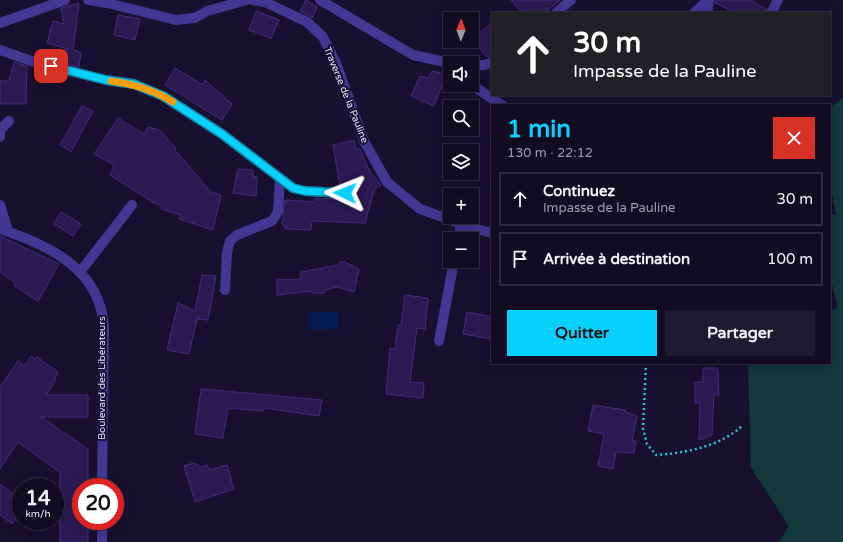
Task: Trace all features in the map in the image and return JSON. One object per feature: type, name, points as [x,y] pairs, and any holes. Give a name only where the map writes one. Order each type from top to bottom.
[{"type":"street","points":[[0,23],[65,0]]},
{"type":"street","points":[[88,0],[107,3],[176,20],[195,18],[207,12],[247,0]]},
{"type":"street","name":"Traverse de la Pauline","points":[[253,0],[265,2],[307,22],[323,37],[336,63],[364,141],[387,182],[420,209],[443,217]]},
{"type":"street","points":[[320,0],[413,55],[443,61]]},
{"type":"street","points":[[557,12],[571,0]]},
{"type":"street","points":[[695,12],[709,0]]},
{"type":"street","points":[[707,12],[709,0]]},
{"type":"street","points":[[772,12],[778,0]]},
{"type":"street","points":[[0,50],[37,63],[106,80],[134,84],[163,96],[222,134],[293,188],[305,191],[345,193]]},
{"type":"street","points":[[479,65],[485,65],[491,62]]},
{"type":"street","points":[[479,90],[500,104]]},
{"type":"street","points":[[0,137],[0,130],[8,121]]},
{"type":"street","points":[[225,290],[227,253],[230,241],[237,235],[272,221],[278,212],[280,179]]},
{"type":"street","points":[[0,205],[4,230]]},
{"type":"street","points":[[80,272],[132,205]]},
{"type":"street","points":[[459,232],[461,224]]},
{"type":"street","name":"Traverse de la Pauline","points":[[461,224],[491,233]]},
{"type":"street","name":"Boulevard des Libérateurs","points":[[4,230],[55,251],[80,272],[96,294],[102,310],[102,478]]},
{"type":"street","points":[[439,341],[453,268]]},
{"type":"street","points":[[102,530],[102,542]]},
{"type":"path","points":[[646,364],[643,428],[647,444],[656,455],[672,454],[706,446],[735,433],[743,425]]},
{"type":"green space","points":[[843,98],[843,542],[779,542],[789,526],[751,468],[748,364],[831,364],[831,311],[838,307],[831,281],[831,215],[836,215],[831,188],[831,106]]},
{"type":"water","points":[[308,312],[339,312],[339,329],[309,330]]},
{"type":"building","points":[[306,0],[317,7],[312,18],[300,11]]},
{"type":"building","points":[[511,0],[560,0],[546,12],[521,12]]},
{"type":"building","points":[[715,0],[750,0],[766,9],[765,12],[735,12],[715,3]]},
{"type":"building","points":[[79,3],[73,50],[81,52],[79,67],[61,62],[65,49],[69,49],[47,43],[53,21],[64,24],[61,8]]},
{"type":"building","points":[[256,11],[279,20],[271,38],[249,30]]},
{"type":"building","points":[[118,15],[140,19],[135,40],[114,35]]},
{"type":"building","points":[[491,23],[491,56],[487,57],[479,48],[479,34]]},
{"type":"building","points":[[14,62],[27,66],[26,104],[0,104],[0,81],[9,81]]},
{"type":"building","points":[[175,68],[203,85],[205,80],[232,104],[222,120],[165,85]]},
{"type":"building","points":[[432,71],[443,73],[443,85],[434,106],[411,96],[420,76],[428,78]]},
{"type":"building","points":[[82,106],[93,111],[71,152],[60,145]]},
{"type":"building","points":[[118,118],[144,134],[148,127],[159,130],[176,148],[175,150],[211,192],[221,195],[213,230],[179,219],[181,215],[161,209],[162,206],[154,203],[110,175],[114,165],[94,154]]},
{"type":"building","points":[[354,140],[356,149],[360,149],[370,172],[381,185],[374,190],[365,223],[312,221],[311,230],[286,229],[282,224],[285,200],[315,202],[315,198],[345,199],[350,197],[351,193],[349,188],[340,186],[333,145]]},
{"type":"building","points":[[238,169],[253,170],[253,176],[257,177],[256,196],[233,193]]},
{"type":"building","points":[[61,212],[81,224],[73,236],[54,224]]},
{"type":"building","points":[[0,236],[59,264],[38,301],[14,286],[16,283],[0,272]]},
{"type":"building","points":[[340,262],[345,262],[359,269],[354,292],[337,287],[325,290],[324,293],[312,293],[311,291],[277,295],[277,279],[300,280],[301,272],[338,265]]},
{"type":"building","points":[[202,275],[216,276],[208,320],[197,319],[189,354],[167,350],[178,303],[195,311]]},
{"type":"building","points":[[405,295],[428,298],[425,329],[417,328],[410,382],[424,383],[423,398],[386,394],[390,348],[395,349],[398,325],[401,326]]},
{"type":"building","points":[[467,312],[491,317],[491,339],[463,334]]},
{"type":"building","points":[[31,356],[35,359],[37,357],[58,372],[54,379],[56,380],[46,395],[88,395],[88,417],[41,417],[88,449],[88,478],[72,478],[72,530],[88,530],[88,542],[60,542],[60,530],[64,530],[64,478],[60,478],[60,472],[18,442],[0,469],[0,387],[18,361],[24,366]]},
{"type":"building","points":[[703,368],[718,368],[719,395],[714,395],[712,435],[699,440],[700,403],[695,403],[695,382],[703,382]]},
{"type":"building","points":[[201,389],[322,400],[319,416],[264,408],[263,411],[228,408],[223,438],[195,434]]},
{"type":"building","points":[[593,405],[625,410],[625,412],[637,416],[632,441],[636,441],[634,453],[616,452],[613,469],[598,466],[604,434],[588,431]]},
{"type":"building","points":[[194,463],[201,467],[207,465],[210,470],[227,465],[234,489],[195,502],[184,466]]},
{"type":"building","points":[[0,484],[12,493],[12,524],[0,515]]},
{"type":"slow traffic","points":[[111,81],[134,84],[163,96],[173,102]]},
{"type":"route","points":[[51,66],[106,80],[134,84],[163,96],[222,134],[293,188],[305,191],[345,193]]}]
